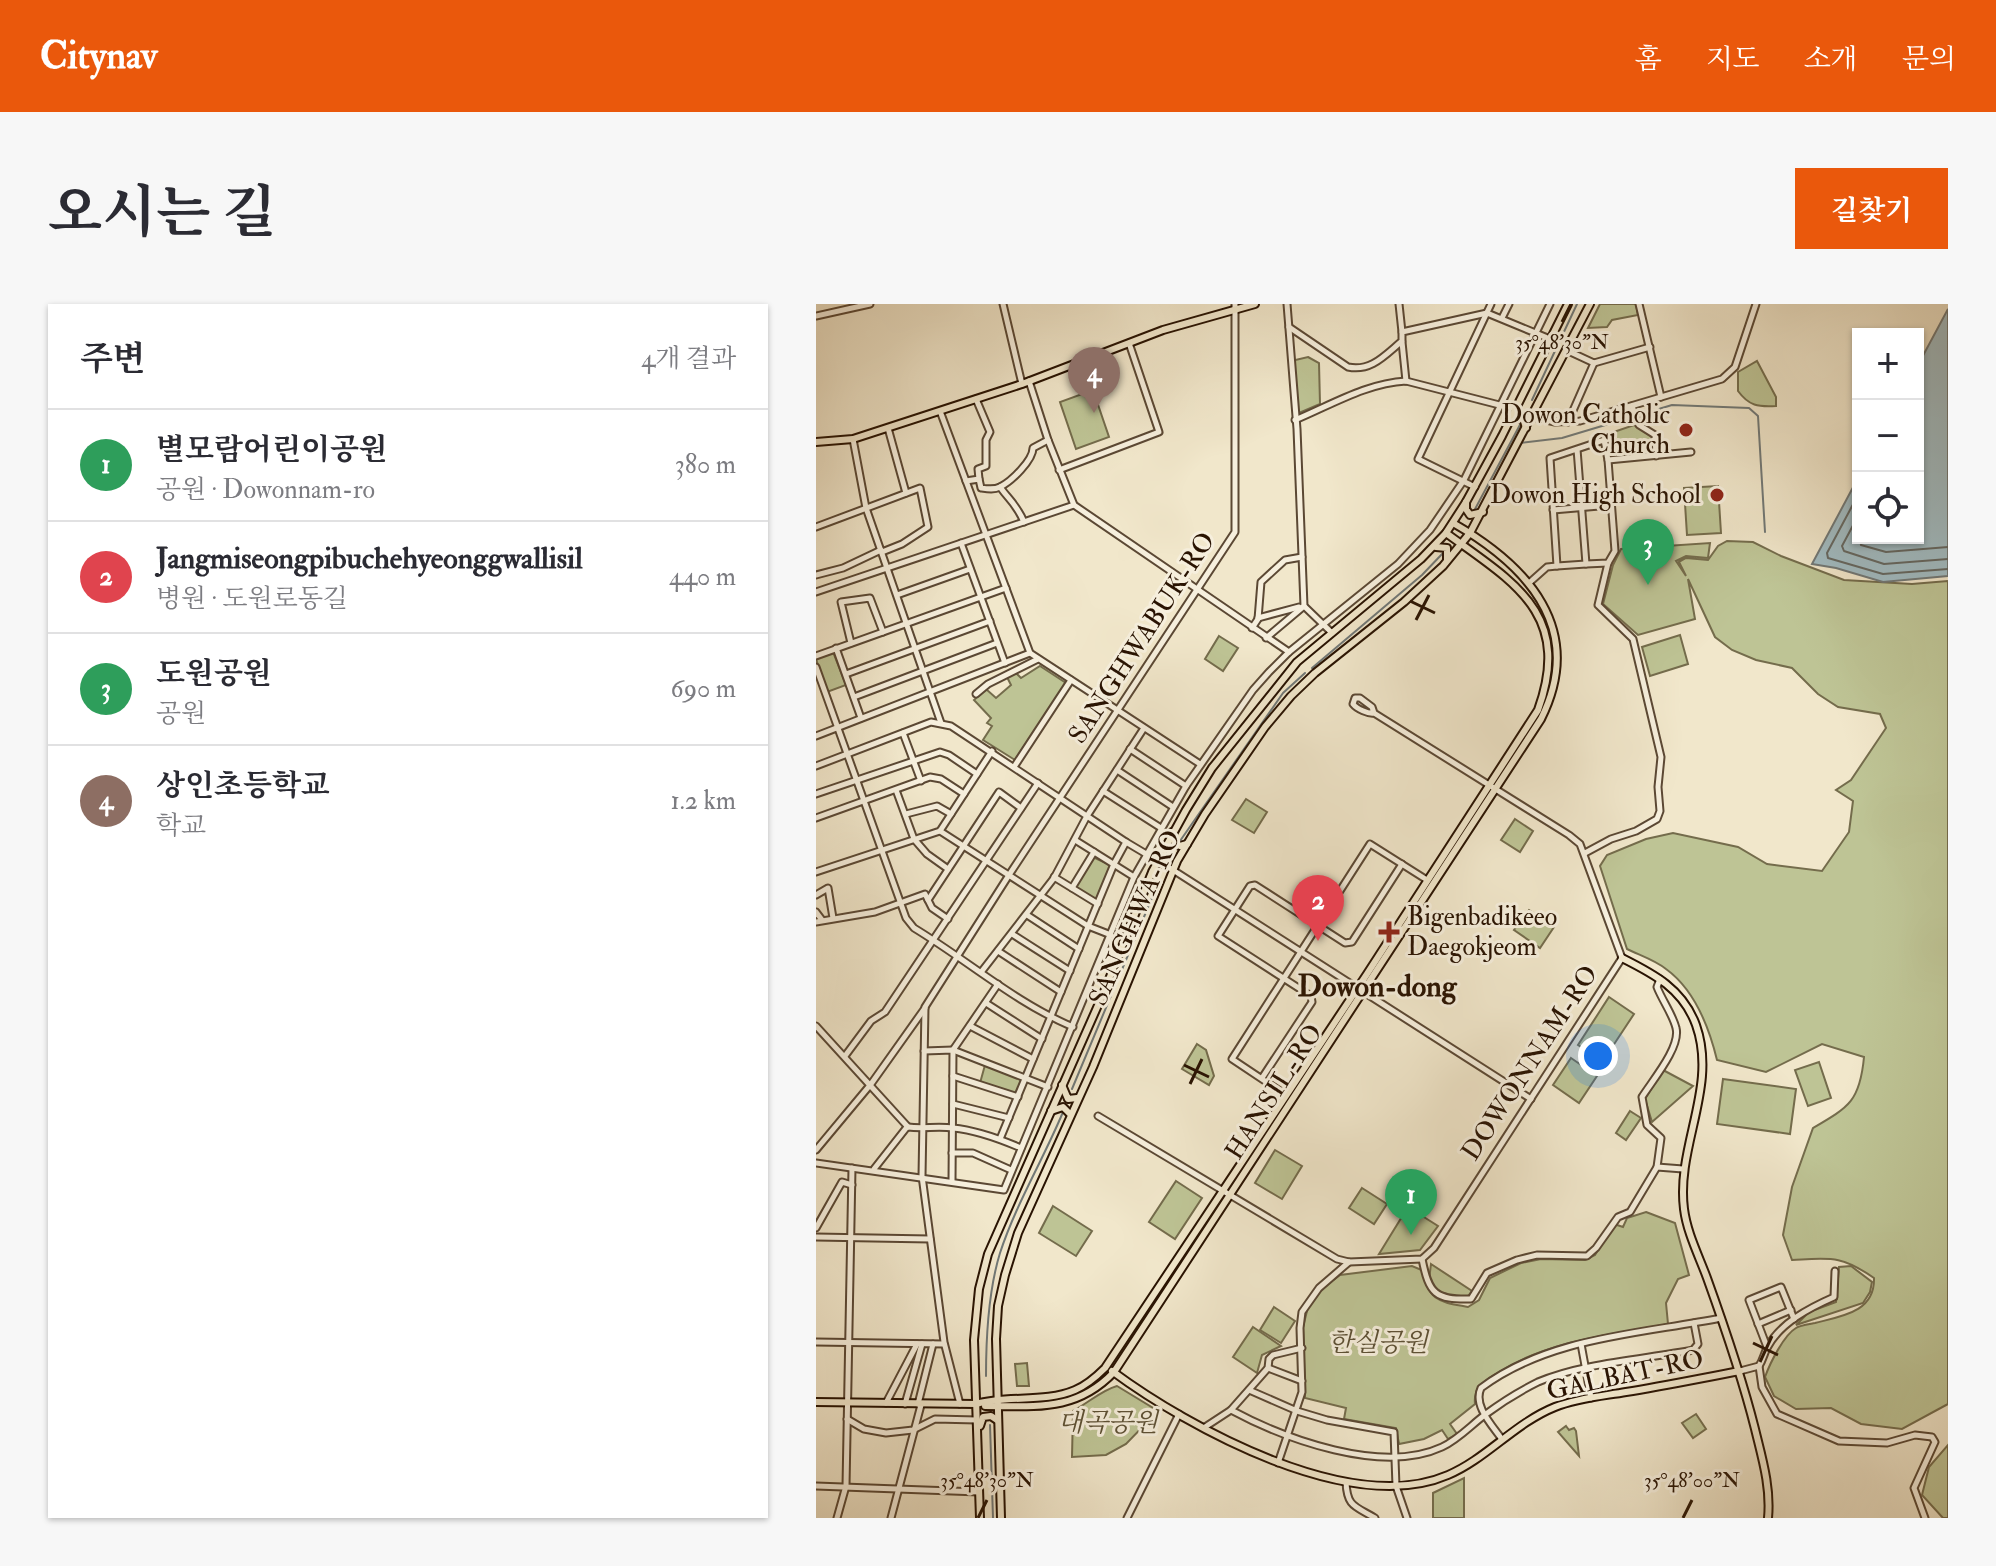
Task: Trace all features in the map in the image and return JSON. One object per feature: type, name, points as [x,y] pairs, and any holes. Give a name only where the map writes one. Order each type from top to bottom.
[{"type":"main road","points":[[816,442],[853,439],[888,428],[1235,306],[1255,304]]},
{"type":"main road","name":"SANGHWA-RO","points":[[980,1518],[974,1340],[979,1289],[985,1265],[1157,861],[1212,768],[1297,662],[1433,548],[1446,533],[1475,487],[1568,304]]},
{"type":"main road","name":"SANGHWA-RO","points":[[1001,1518],[996,1402],[997,1317],[1005,1275],[1018,1233],[1079,1096],[1164,888],[1187,844],[1265,727],[1291,696],[1404,602],[1462,544],[1484,511],[1590,304]]},
{"type":"main road","points":[[1510,419],[1525,419],[1526,431]]},
{"type":"main road","points":[[1466,502],[1466,509],[1472,516],[1484,511]]},
{"type":"main road","name":"HANSIL-RO","points":[[976,1404],[1066,1393],[1087,1384],[1107,1366],[1227,1194],[1286,1095],[1361,990],[1427,880],[1541,719],[1554,685],[1555,641],[1539,594],[1509,562],[1453,523]]},
{"type":"main road","name":"HANSIL-RO","points":[[976,1404],[1067,1403],[1086,1395],[1114,1372],[1493,786],[1538,710],[1546,681],[1548,650],[1539,619],[1524,594],[1496,567],[1446,533]]},
{"type":"main road","points":[[1433,548],[1440,545],[1447,548],[1449,556],[1445,563]]},
{"type":"main road","points":[[1172,832],[1175,844],[1187,844]]},
{"type":"main road","points":[[1148,882],[1155,876],[1161,876],[1165,882],[1164,888]]},
{"type":"main road","points":[[1622,958],[1661,978],[1674,989],[1687,1006],[1702,1042],[1703,1084],[1683,1169],[1684,1214],[1740,1371],[1766,1471],[1768,1518]]},
{"type":"main road","points":[[1062,1085],[1068,1099],[1074,1100],[1079,1096]]},
{"type":"main road","points":[[1051,1111],[1065,1108],[1069,1118]]},
{"type":"main road","name":"GALBAT-RO","points":[[1107,1366],[1179,1414],[1233,1444],[1278,1464],[1346,1482],[1396,1486],[1447,1476],[1501,1438],[1556,1407],[1740,1371]]},
{"type":"main road","points":[[817,1401],[976,1404]]},
{"type":"main road","points":[[985,1406],[994,1411],[997,1420]]},
{"type":"main road","points":[[978,1436],[983,1417],[991,1416],[997,1420]]},
{"type":"street","points":[[816,316],[870,304]]},
{"type":"street","points":[[1003,304],[1026,382],[1074,505],[1289,652]]},
{"type":"street","points":[[1287,304],[1304,606],[1332,633]]},
{"type":"street","points":[[1399,304],[1406,381]]},
{"type":"street","points":[[1475,487],[1418,459],[1491,304]]},
{"type":"street","points":[[1502,318],[1509,304]]},
{"type":"street","points":[[816,1163],[1004,1190],[1134,877],[1173,807],[1253,690],[1289,652],[1398,564],[1446,508],[1464,480],[1550,304]]},
{"type":"street","points":[[1639,304],[1661,397]]},
{"type":"street","points":[[1533,417],[1580,421],[1728,376],[1745,344],[1756,304]]},
{"type":"street","name":"SANGHWABUK-RO","points":[[816,1150],[871,1084],[925,1007],[1235,532],[1235,306]]},
{"type":"street","points":[[1402,332],[1487,313],[1550,339]]},
{"type":"street","points":[[1288,326],[1348,367],[1355,368],[1367,368],[1402,341]]},
{"type":"street","points":[[1059,470],[1159,432],[1129,343]]},
{"type":"street","points":[[1566,350],[1594,363],[1650,347]]},
{"type":"street","points":[[1568,422],[1594,363]]},
{"type":"street","points":[[1295,420],[1375,386],[1406,381],[1515,409]]},
{"type":"street","points":[[976,399],[990,432],[986,440],[986,466],[978,469],[981,488],[991,490],[1000,487],[1031,458],[1033,448],[1048,440]]},
{"type":"street","points":[[1632,406],[1637,422],[1655,435],[1656,456]]},
{"type":"street","points":[[940,411],[1030,653],[1200,764]]},
{"type":"street","points":[[888,428],[906,493]]},
{"type":"street","points":[[853,439],[866,508],[941,723]]},
{"type":"street","points":[[1374,713],[1569,835],[1585,853],[1657,819],[1660,811],[1658,787],[1661,757],[1633,639],[1598,605],[1608,563],[1615,551],[1604,440],[1550,458],[1557,566]]},
{"type":"street","points":[[1577,449],[1586,564]]},
{"type":"street","points":[[1608,460],[1691,452]]},
{"type":"street","points":[[966,481],[979,479]]},
{"type":"street","points":[[1000,487],[1016,503],[1024,522]]},
{"type":"street","points":[[816,527],[920,488],[928,527],[902,544],[843,568],[816,575]]},
{"type":"street","points":[[816,592],[1074,505]]},
{"type":"street","points":[[1553,510],[1611,505]]},
{"type":"street","points":[[961,543],[1005,663]]},
{"type":"street","points":[[1252,628],[1258,619],[1261,582],[1285,560],[1302,557]]},
{"type":"street","points":[[1529,583],[1547,567],[1608,563]]},
{"type":"street","points":[[897,595],[970,569]]},
{"type":"street","points":[[816,656],[1006,588]]},
{"type":"street","points":[[851,643],[841,602],[870,598],[883,632]]},
{"type":"street","points":[[1258,619],[1304,606]]},
{"type":"street","points":[[1266,638],[1304,606]]},
{"type":"street","points":[[846,674],[990,621]]},
{"type":"street","points":[[854,697],[997,643]]},
{"type":"street","points":[[836,648],[861,718]]},
{"type":"street","points":[[816,736],[1030,653]]},
{"type":"street","points":[[976,694],[988,684],[1038,658]]},
{"type":"street","points":[[816,667],[906,918],[914,928],[998,984],[1073,1027]]},
{"type":"street","points":[[981,672],[988,684]]},
{"type":"street","points":[[1014,767],[1071,680]]},
{"type":"street","points":[[816,766],[931,722],[951,726],[1126,842],[1531,1099]]},
{"type":"street","points":[[982,971],[1054,877],[1087,816],[1144,728]]},
{"type":"street","points":[[903,733],[921,781]]},
{"type":"street","points":[[1130,749],[1186,786]]},
{"type":"street","points":[[816,872],[940,831],[992,751]]},
{"type":"street","points":[[816,794],[940,752],[977,774]]},
{"type":"street","points":[[1117,770],[1173,807]]},
{"type":"street","points":[[816,818],[930,777],[941,779],[964,794]]},
{"type":"street","points":[[845,1056],[871,1021],[885,1012],[1038,783]]},
{"type":"street","points":[[896,790],[914,839],[927,854],[948,869]]},
{"type":"street","points":[[1103,791],[1161,828]]},
{"type":"street","points":[[928,900],[999,792],[1021,808]]},
{"type":"street","points":[[906,814],[937,806],[951,814]]},
{"type":"street","points":[[940,831],[1088,926],[1111,935]]},
{"type":"street","points":[[1075,840],[1134,877]]},
{"type":"street","points":[[1000,1139],[1114,864],[1126,842]]},
{"type":"street","points":[[1286,1095],[1232,1059],[1370,844],[1427,880]]},
{"type":"street","points":[[1072,888],[1094,852]]},
{"type":"street","name":"DOWONNAM-RO","points":[[1422,1259],[1434,1248],[1622,958],[1605,917],[1585,853]]},
{"type":"street","points":[[1262,1078],[1312,1002],[1311,996],[1218,936],[1250,886],[1255,885],[1345,943],[1352,942],[1402,864]]},
{"type":"street","points":[[1054,877],[1098,904]]},
{"type":"street","points":[[816,895],[828,888],[833,918]]},
{"type":"street","points":[[816,912],[819,921],[875,912],[925,894],[932,908],[948,919]]},
{"type":"street","points":[[1027,915],[1079,949]]},
{"type":"street","points":[[1012,934],[1070,971]]},
{"type":"street","points":[[998,951],[1061,992]]},
{"type":"street","points":[[1098,1116],[1337,1259],[1349,1262],[1422,1259],[1426,1280],[1434,1293],[1453,1300],[1471,1299],[1487,1273],[1517,1260],[1537,1255],[1587,1256],[1618,1217],[1630,1212],[1657,1167],[1661,1138],[1647,1125],[1642,1097],[1672,1050],[1677,1029],[1657,987],[1661,978]]},
{"type":"street","points":[[952,1181],[953,1050],[998,984]]},
{"type":"street","points":[[986,1003],[1042,1039]]},
{"type":"street","points":[[925,1007],[922,1176],[944,1344],[960,1404]]},
{"type":"street","points":[[816,1026],[908,1127],[953,1128],[1000,1139],[1021,1148]]},
{"type":"street","points":[[970,1026],[1033,1059]]},
{"type":"street","points":[[924,1051],[953,1050],[1049,1087]]},
{"type":"street","points":[[953,1076],[1018,1097]]},
{"type":"street","points":[[953,1104],[1009,1118]]},
{"type":"street","points":[[873,1170],[908,1127]]},
{"type":"street","points":[[952,1153],[973,1153],[1011,1170]]},
{"type":"street","points":[[1657,1167],[1683,1169]]},
{"type":"street","points":[[837,1518],[846,1486],[852,1168]]},
{"type":"street","points":[[816,1228],[842,1182],[852,1185]]},
{"type":"street","points":[[816,1237],[930,1239]]},
{"type":"street","points":[[1278,1464],[1297,1411],[1302,1381],[1302,1312],[1319,1288],[1349,1262]]},
{"type":"street","points":[[1835,1271],[1834,1297],[1809,1308],[1794,1319],[1767,1348],[1759,1366],[1762,1387],[1777,1414],[1839,1441],[1887,1443],[1915,1435],[1932,1437],[1935,1442],[1914,1488],[1925,1518]]},
{"type":"street","points":[[1767,1348],[1749,1300],[1781,1287],[1794,1319]]},
{"type":"street","points":[[1758,1324],[1791,1310]]},
{"type":"street","points":[[1501,1438],[1477,1400],[1478,1394],[1491,1380],[1525,1361],[1581,1344],[1721,1318]]},
{"type":"street","points":[[1231,1410],[1288,1436],[1337,1450],[1408,1456],[1442,1447],[1485,1414],[1538,1382],[1586,1369],[1693,1350],[1698,1344],[1694,1323]]},
{"type":"street","points":[[816,1342],[944,1344]]},
{"type":"street","points":[[886,1403],[920,1344]]},
{"type":"street","points":[[905,1404],[920,1344]]},
{"type":"street","points":[[890,1517],[901,1490],[933,1344]]},
{"type":"street","points":[[1581,1344],[1591,1398]]},
{"type":"street","points":[[1205,1427],[1231,1410],[1268,1368],[1273,1355],[1302,1348]]},
{"type":"street","points":[[1740,1371],[1759,1366]]},
{"type":"street","points":[[1268,1368],[1302,1381]]},
{"type":"street","points":[[1249,1390],[1327,1420],[1392,1431],[1395,1436],[1396,1486],[1407,1518]]},
{"type":"street","points":[[1127,1518],[1179,1414]]},
{"type":"street","points":[[846,1419],[864,1429],[886,1433],[913,1430],[935,1419],[977,1420]]},
{"type":"street","points":[[1346,1482],[1350,1503],[1375,1518]]},
{"type":"street","points":[[816,1486],[980,1492]]},
{"type":"green space","points":[[1600,304],[1636,304],[1638,315],[1612,320],[1607,327],[1588,328]]},
{"type":"green space","points":[[1308,357],[1319,363],[1320,404],[1299,413],[1295,411],[1291,361]]},
{"type":"green space","points":[[1757,361],[1776,397],[1776,406],[1754,404],[1738,391],[1738,372]]},
{"type":"green space","points":[[1093,390],[1109,437],[1076,449],[1060,402]]},
{"type":"green space","points":[[1634,425],[1652,437],[1652,448],[1648,452],[1611,455],[1605,435]]},
{"type":"green space","points":[[1718,486],[1721,533],[1687,535],[1684,488]]},
{"type":"green space","points":[[1727,541],[1753,542],[1844,580],[1912,584],[1948,581],[1948,1404],[1902,1429],[1861,1424],[1831,1408],[1796,1409],[1774,1396],[1765,1377],[1791,1332],[1800,1326],[1855,1311],[1869,1298],[1873,1289],[1874,1278],[1853,1265],[1826,1259],[1792,1260],[1783,1235],[1792,1187],[1813,1128],[1844,1108],[1856,1093],[1864,1057],[1822,1044],[1766,1072],[1717,1060],[1705,1022],[1685,987],[1662,966],[1627,949],[1600,866],[1607,855],[1646,839],[1673,833],[1738,847],[1767,864],[1822,871],[1849,832],[1853,801],[1836,790],[1851,780],[1886,728],[1880,714],[1838,707],[1818,694],[1792,668],[1756,660],[1732,650],[1715,637],[1688,579],[1695,619],[1638,635],[1603,604],[1613,565],[1621,549],[1710,543],[1708,558],[1686,556],[1676,561],[1686,576],[1679,562],[1686,558],[1708,560],[1718,546]]},
{"type":"green space","points":[[1680,635],[1688,664],[1650,676],[1642,647]]},
{"type":"green space","points":[[1219,636],[1238,648],[1223,671],[1205,659]]},
{"type":"green space","points":[[833,652],[846,685],[827,692],[816,659]]},
{"type":"green space","points":[[1040,666],[1066,683],[1015,760],[983,740],[992,726],[987,723],[991,718],[974,700],[986,689],[996,698],[1011,685],[1007,677],[1015,672],[1021,678]]},
{"type":"green space","points":[[1246,799],[1267,812],[1254,833],[1232,820]]},
{"type":"green space","points":[[1515,819],[1533,831],[1520,852],[1501,840]]},
{"type":"green space","points":[[1093,857],[1110,865],[1110,868],[1097,898],[1093,899],[1075,886]]},
{"type":"green space","points":[[1529,910],[1554,927],[1540,948],[1514,930]]},
{"type":"green space","points":[[1609,997],[1634,1014],[1603,1061],[1578,1045]]},
{"type":"green space","points":[[1197,1044],[1206,1050],[1214,1076],[1209,1085],[1182,1069]]},
{"type":"green space","points":[[1571,1058],[1597,1076],[1579,1103],[1553,1085]]},
{"type":"green space","points":[[1819,1062],[1831,1098],[1808,1106],[1795,1070]]},
{"type":"green space","points":[[985,1065],[1022,1079],[1016,1095],[980,1083]]},
{"type":"green space","points":[[1663,1070],[1693,1086],[1652,1122],[1645,1099]]},
{"type":"green space","points":[[1723,1079],[1796,1089],[1790,1134],[1717,1124]]},
{"type":"green space","points":[[1630,1111],[1641,1118],[1626,1140],[1616,1133]]},
{"type":"green space","points":[[1275,1150],[1302,1166],[1282,1199],[1255,1183]]},
{"type":"green space","points":[[1176,1181],[1202,1198],[1175,1239],[1149,1222]]},
{"type":"green space","points":[[1362,1188],[1387,1204],[1374,1224],[1349,1208]]},
{"type":"green space","points":[[1053,1206],[1092,1231],[1076,1256],[1039,1233]]},
{"type":"green space","points":[[1408,1207],[1438,1226],[1420,1250],[1379,1254]]},
{"type":"green space","name":"한실공원","points":[[1646,1212],[1675,1223],[1689,1275],[1678,1279],[1666,1303],[1668,1324],[1581,1340],[1519,1361],[1481,1385],[1475,1404],[1450,1424],[1457,1434],[1448,1439],[1442,1430],[1424,1439],[1399,1444],[1396,1428],[1344,1419],[1346,1408],[1305,1398],[1303,1327],[1308,1307],[1323,1288],[1340,1275],[1412,1266],[1424,1271],[1428,1289],[1437,1299],[1468,1307],[1479,1300],[1490,1278],[1521,1263],[1541,1259],[1585,1260],[1595,1255],[1614,1224],[1623,1227],[1627,1218]]},
{"type":"green space","points":[[1431,1264],[1472,1291],[1468,1296],[1441,1292],[1429,1280]]},
{"type":"green space","points":[[1851,1266],[1872,1282],[1863,1303],[1796,1325],[1809,1312],[1836,1302],[1839,1267]]},
{"type":"green space","points":[[1274,1307],[1295,1321],[1281,1343],[1260,1330]]},
{"type":"green space","points":[[1253,1327],[1281,1346],[1262,1355],[1257,1373],[1233,1357]]},
{"type":"green space","points":[[1027,1363],[1029,1386],[1017,1386],[1015,1364]]},
{"type":"green space","name":"대곡공원","points":[[1117,1386],[1158,1411],[1126,1444],[1106,1455],[1072,1457],[1073,1411]]},
{"type":"green space","points":[[1696,1414],[1706,1429],[1693,1438],[1682,1423]]},
{"type":"green space","points":[[1566,1426],[1576,1431],[1579,1456],[1558,1432]]},
{"type":"green space","points":[[1948,1445],[1948,1518],[1943,1518],[1922,1495],[1929,1467]]},
{"type":"green space","points":[[1464,1478],[1464,1518],[1433,1518],[1433,1493]]},
{"type":"water","points":[[1948,309],[1948,576],[1883,582],[1812,564],[1852,489],[1852,544],[1924,544],[1924,354]]},
{"type":"waterway","points":[[1532,400],[1577,304]]},
{"type":"waterway","points":[[1520,443],[1562,438],[1672,405],[1749,408],[1758,416],[1765,532]]},
{"type":"waterway","points":[[1474,511],[1522,421]]},
{"type":"waterway","points":[[1312,668],[1422,575],[1444,552]]},
{"type":"waterway","points":[[1180,841],[1283,693],[1305,673]]},
{"type":"waterway","points":[[1072,1089],[1159,881]]},
{"type":"waterway","points":[[986,1376],[988,1314],[1000,1253],[1063,1112]]},
{"type":"waterway","points":[[990,1425],[993,1518]]},
{"type":"place","name":"상인초등학교","points":[[1094,413]]},
{"type":"place","name":"Dowon Catholic Church","points":[[1686,430]]},
{"type":"place","name":"Dowon High School","points":[[1717,495]]},
{"type":"place","name":"도원공원","points":[[1648,585]]},
{"type":"place","name":"Bigenbadikeeo Daegokjeom","points":[[1389,932]]},
{"type":"place","name":"Jangmiseongpibuchehyeonggwallisil","points":[[1318,941]]},
{"type":"place","name":"별모람어린이공원","points":[[1411,1235]]},
{"type":"district","name":"Dowon-dong","points":[[1377,986]]}]
